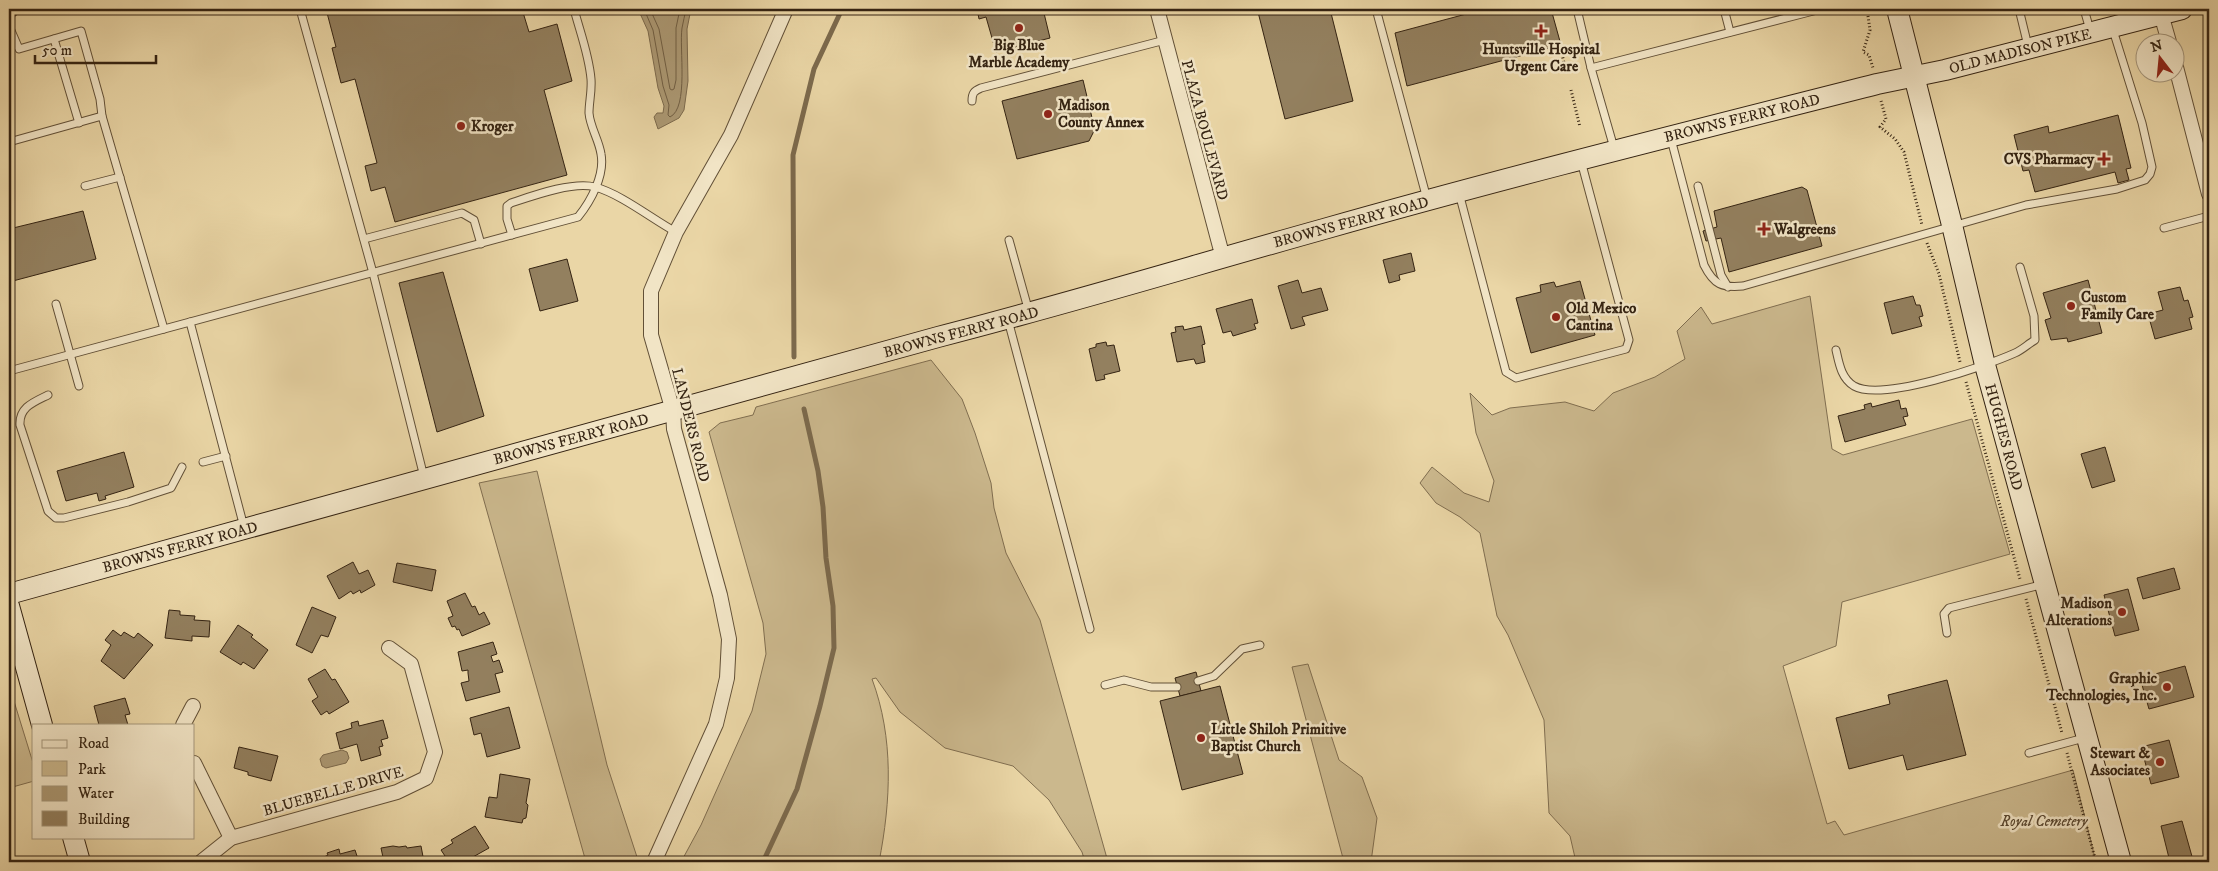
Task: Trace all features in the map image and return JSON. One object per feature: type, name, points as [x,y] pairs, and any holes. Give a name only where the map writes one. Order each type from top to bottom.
[{"type":"main road","name":"HUGHES ROAD","points":[[1897,9],[1985,365],[2121,862]]},
{"type":"main road","name":"OLD MADISON PIKE","points":[[1915,76],[2029,49],[2182,9]]},
{"type":"main road","name":"BROWNS FERRY ROAD","points":[[9,594],[1029,314],[1324,228],[1670,136],[1915,76]]},
{"type":"main road","points":[[9,606],[42,724]]},
{"type":"main road","points":[[73,838],[80,862]]},
{"type":"street","name":"LANDERS ROAD","points":[[654,862],[716,724],[726,678],[729,639],[720,595],[674,429],[673,411],[650,335],[651,291],[676,232],[731,135],[786,9]]},
{"type":"street","name":"PLAZA BOULEVARD","points":[[1157,9],[1223,258]]},
{"type":"street","points":[[2162,14],[2166,32]]},
{"type":"street","points":[[2180,82],[2209,194]]},
{"type":"street","name":"BLUEBELLE DRIVE","points":[[201,862],[231,838],[397,792],[426,778],[435,752],[411,664],[389,648]]},
{"type":"street","points":[[184,724],[193,706]]},
{"type":"street","points":[[195,765],[231,838]]},
{"type":"lane","points":[[300,9],[373,272],[424,480]]},
{"type":"lane","points":[[9,372],[578,217],[585,209],[602,166],[601,154],[589,115],[592,92],[590,65],[574,9]]},
{"type":"lane","points":[[1376,9],[1428,201]]},
{"type":"lane","points":[[1576,9],[1615,151]]},
{"type":"lane","points":[[1724,9],[1730,32]]},
{"type":"lane","points":[[1591,68],[1821,9]]},
{"type":"lane","points":[[2019,9],[2029,49]]},
{"type":"lane","points":[[2084,9],[2091,32]]},
{"type":"lane","points":[[9,26],[19,49],[81,31],[100,99],[102,116],[164,329]]},
{"type":"lane","points":[[1670,136],[1683,190],[1707,270],[1718,284],[1728,288],[1744,286],[2026,205],[2131,185],[2145,180],[2150,174],[2152,167],[2142,123],[2112,27]]},
{"type":"lane","points":[[54,39],[79,123]]},
{"type":"lane","points":[[972,101],[974,90],[1165,40]]},
{"type":"lane","points":[[9,142],[102,116]]},
{"type":"lane","points":[[1459,192],[1506,372],[1516,378],[1525,376],[1626,349],[1630,340],[1581,160]]},
{"type":"lane","points":[[85,186],[120,177]]},
{"type":"lane","points":[[512,235],[506,212],[507,206],[511,203],[570,187],[584,186],[595,187],[630,204],[676,232]]},
{"type":"lane","points":[[1698,186],[1722,275],[1728,288]]},
{"type":"lane","points":[[364,239],[462,213],[474,220],[481,244]]},
{"type":"lane","points":[[2164,228],[2209,216]]},
{"type":"lane","points":[[1009,240],[1029,314]]},
{"type":"lane","points":[[1836,350],[1840,372],[1854,386],[1876,392],[1894,390],[1985,365],[2018,352],[2035,340],[2034,316],[2020,267]]},
{"type":"lane","points":[[56,304],[79,386]]},
{"type":"lane","points":[[1008,319],[1090,629]]},
{"type":"lane","points":[[190,322],[245,529]]},
{"type":"lane","points":[[48,395],[30,403],[23,410],[19,418],[48,511],[56,518],[64,518],[128,502],[171,488],[182,467]]},
{"type":"lane","points":[[203,462],[226,456]]},
{"type":"lane","points":[[1946,633],[1944,614],[1949,608],[2045,584]]},
{"type":"lane","points":[[1198,681],[1214,676],[1242,649],[1260,645]]},
{"type":"lane","points":[[1105,685],[1124,680],[1151,687],[1177,687]]},
{"type":"lane","points":[[2029,753],[2087,737]]},
{"type":"path","points":[[1866,9],[1870,30],[1863,52],[1869,55]]},
{"type":"path","points":[[1562,54],[1566,72]]},
{"type":"path","points":[[1571,90],[1580,127]]},
{"type":"path","points":[[1886,119],[1880,127],[1895,139],[1904,152],[1921,222]]},
{"type":"path","points":[[1929,252],[1939,274],[1961,366]]},
{"type":"path","points":[[1965,379],[2017,570]]},
{"type":"path","points":[[2030,612],[2062,734]]},
{"type":"path","points":[[2069,760],[2096,862]]},
{"type":"green space","name":"Royal Cemetery","points":[[1810,296],[1832,449],[1843,455],[1972,419],[2010,554],[1842,602],[1836,646],[1783,666],[1827,824],[1835,821],[1844,835],[2073,770],[2096,862],[1576,862],[1570,836],[1549,813],[1544,720],[1508,635],[1497,616],[1480,533],[1460,517],[1436,503],[1420,483],[1432,467],[1464,493],[1489,502],[1494,481],[1476,433],[1470,393],[1492,415],[1510,408],[1565,402],[1594,411],[1613,393],[1655,377],[1685,359],[1677,331],[1701,307],[1712,324]]},
{"type":"green space","points":[[931,360],[962,399],[975,433],[991,483],[994,508],[1006,553],[1040,620],[1108,862],[1085,862],[1082,852],[1049,800],[1013,766],[945,748],[900,712],[876,678],[872,679],[884,724],[888,770],[886,816],[879,862],[681,862],[701,825],[752,711],[766,654],[763,623],[709,432],[720,423],[753,415],[756,407]]},
{"type":"green space","points":[[537,471],[607,765],[637,857],[632,862],[586,862],[479,483]]},
{"type":"green space","points":[[1308,664],[1339,760],[1362,777],[1377,818],[1371,862],[1344,862],[1292,667]]},
{"type":"green space","points":[[9,685],[32,760],[32,782],[9,788]]},
{"type":"water","points":[[638,9],[691,9],[687,29],[688,81],[684,110],[679,118],[658,129],[654,117],[657,113],[663,113],[664,106],[658,88],[648,31]]},
{"type":"water","points":[[342,750],[347,752],[349,758],[346,763],[326,768],[322,766],[320,759],[323,755]]},
{"type":"building","name":"Kroger","points":[[326,9],[522,9],[529,32],[557,24],[572,81],[544,90],[567,175],[395,222],[385,187],[371,191],[365,166],[377,163],[355,79],[341,83],[332,48],[336,47]]},
{"type":"building","name":"Big Blue Marble Academy","points":[[977,9],[1043,9],[1050,38],[996,52],[986,17],[979,19]]},
{"type":"building","points":[[1272,9],[1330,9],[1353,101],[1285,119],[1258,12]]},
{"type":"building","points":[[1485,9],[1551,9],[1561,45],[1407,86],[1395,33]]},
{"type":"building","name":"Madison County Annex","points":[[1083,80],[1094,126],[1096,127],[1089,141],[1017,159],[1002,101]]},
{"type":"building","name":"CVS Pharmacy","points":[[2118,115],[2131,168],[2126,169],[2129,180],[2118,183],[2115,172],[2035,192],[2029,170],[2023,171],[2014,135],[2048,126],[2049,133]]},
{"type":"building","name":"Walgreens","points":[[1802,187],[1807,190],[1822,246],[1729,272],[1721,238],[1706,241],[1703,231],[1717,227],[1714,211]]},
{"type":"building","points":[[83,211],[96,259],[9,282],[9,229]]},
{"type":"building","points":[[1411,253],[1415,271],[1399,275],[1400,280],[1389,283],[1383,260]]},
{"type":"building","points":[[567,259],[578,301],[540,311],[529,269]]},
{"type":"building","points":[[443,272],[484,416],[437,432],[399,283]]},
{"type":"building","points":[[1298,280],[1302,293],[1321,288],[1328,310],[1302,317],[1305,325],[1291,329],[1278,286]]},
{"type":"building","name":"Custom Family Care","points":[[2088,280],[2102,333],[2068,342],[2067,338],[2051,340],[2045,320],[2051,318],[2043,293]]},
{"type":"building","name":"Old Mexico Cantina","points":[[1580,281],[1595,335],[1531,353],[1516,298],[1541,292],[1540,285],[1554,282],[1556,287]]},
{"type":"building","points":[[2180,287],[2184,301],[2188,300],[2193,317],[2189,318],[2192,329],[2155,339],[2148,314],[2163,310],[2158,292]]},
{"type":"building","points":[[1913,296],[1916,305],[1920,305],[1923,316],[1919,317],[1922,326],[1892,334],[1884,303]]},
{"type":"building","points":[[1252,299],[1258,323],[1254,324],[1256,329],[1233,336],[1231,331],[1223,333],[1216,309]]},
{"type":"building","points":[[1183,326],[1184,330],[1201,326],[1205,344],[1202,345],[1205,362],[1196,364],[1194,359],[1177,362],[1171,333],[1176,332],[1175,327]]},
{"type":"building","points":[[1106,342],[1107,346],[1114,345],[1120,371],[1104,375],[1105,379],[1096,381],[1089,349],[1096,347],[1096,344]]},
{"type":"building","points":[[1899,400],[1901,409],[1906,408],[1908,416],[1903,417],[1906,425],[1845,442],[1838,416],[1865,409],[1864,405],[1871,403],[1872,407]]},
{"type":"building","points":[[2105,447],[2115,481],[2092,488],[2081,454]]},
{"type":"building","points":[[124,452],[134,487],[105,496],[106,499],[99,501],[97,493],[66,501],[57,471]]},
{"type":"building","points":[[353,562],[359,574],[368,570],[375,585],[361,593],[360,590],[353,594],[351,591],[339,599],[327,576]]},
{"type":"building","points":[[397,563],[436,570],[432,591],[393,582]]},
{"type":"building","points":[[2174,568],[2180,589],[2143,599],[2137,578]]},
{"type":"building","name":"Madison Alterations","points":[[2128,589],[2139,630],[2115,636],[2104,595]]},
{"type":"building","points":[[465,593],[472,607],[475,606],[479,615],[484,612],[490,624],[462,636],[459,629],[457,630],[455,626],[452,627],[448,618],[453,616],[447,601]]},
{"type":"building","points":[[312,607],[336,617],[328,637],[321,635],[312,653],[296,645]]},
{"type":"building","points":[[169,610],[180,611],[180,615],[195,616],[194,620],[210,621],[209,637],[192,636],[192,641],[165,638]]},
{"type":"building","points":[[238,625],[253,635],[251,637],[268,650],[254,669],[243,662],[241,665],[220,652]]},
{"type":"building","points":[[113,630],[121,636],[124,632],[134,638],[138,633],[153,645],[124,679],[101,661],[111,645],[105,640]]},
{"type":"building","points":[[493,642],[497,654],[491,656],[493,662],[499,660],[503,672],[495,674],[500,692],[466,701],[461,683],[469,681],[468,670],[462,671],[458,652]]},
{"type":"building","name":"Graphic Technologies, Inc.","points":[[2185,666],[2194,697],[2149,709],[2140,678]]},
{"type":"building","points":[[325,669],[332,680],[335,679],[349,702],[329,714],[327,711],[321,715],[312,701],[318,697],[308,679]]},
{"type":"building","points":[[1196,672],[1201,691],[1180,696],[1175,678]]},
{"type":"building","points":[[1947,680],[1966,755],[1907,770],[1903,755],[1849,769],[1836,718],[1890,704],[1888,695]]},
{"type":"building","name":"Little Shiloh Primitive Baptist Church","points":[[1220,686],[1243,774],[1182,790],[1160,701]]},
{"type":"building","points":[[125,698],[130,714],[125,715],[128,724],[99,724],[94,706]]},
{"type":"building","points":[[509,707],[520,748],[487,757],[481,733],[474,735],[470,718]]},
{"type":"building","points":[[383,720],[388,738],[381,740],[383,746],[379,747],[381,755],[361,761],[357,744],[340,749],[336,733],[352,728],[351,723],[358,721],[359,726]]},
{"type":"building","name":"Stewart & Associates","points":[[2169,740],[2179,777],[2151,784],[2141,747]]},
{"type":"building","points":[[239,747],[278,756],[271,781],[248,775],[248,772],[234,768]]},
{"type":"building","points":[[500,774],[530,779],[526,803],[528,805],[526,818],[523,819],[522,823],[485,817],[489,797],[497,798]]},
{"type":"building","points":[[2182,821],[2193,860],[2170,862],[2161,826]]},
{"type":"building","points":[[475,826],[489,848],[464,862],[449,862],[441,850],[453,843],[451,840]]},
{"type":"building","points":[[406,846],[407,848],[421,846],[424,862],[384,862],[381,848]]},
{"type":"building","points":[[339,849],[340,854],[355,850],[359,862],[319,862],[318,860],[328,855],[327,853]]},
{"type":"waterway","points":[[794,357],[793,155],[814,69],[842,9]]},
{"type":"waterway","points":[[763,862],[797,789],[834,648],[833,606],[826,558],[823,507],[818,471],[804,409]]},
{"type":"place","name":"Big Blue Marble Academy","points":[[1019,28]]},
{"type":"place","name":"Huntsville Hospital Urgent Care","points":[[1541,31]]},
{"type":"place","name":"Madison County Annex","points":[[1048,114]]},
{"type":"place","name":"Kroger","points":[[461,126]]},
{"type":"place","name":"CVS Pharmacy","points":[[2104,159]]},
{"type":"place","name":"Walgreens","points":[[1764,229]]},
{"type":"place","name":"Custom Family Care","points":[[2071,306]]},
{"type":"place","name":"Old Mexico Cantina","points":[[1556,317]]},
{"type":"place","name":"Madison Alterations","points":[[2122,612]]},
{"type":"place","name":"Graphic Technologies, Inc.","points":[[2167,687]]},
{"type":"place","name":"Little Shiloh Primitive Baptist Church","points":[[1201,738]]},
{"type":"place","name":"Stewart & Associates","points":[[2160,762]]}]
